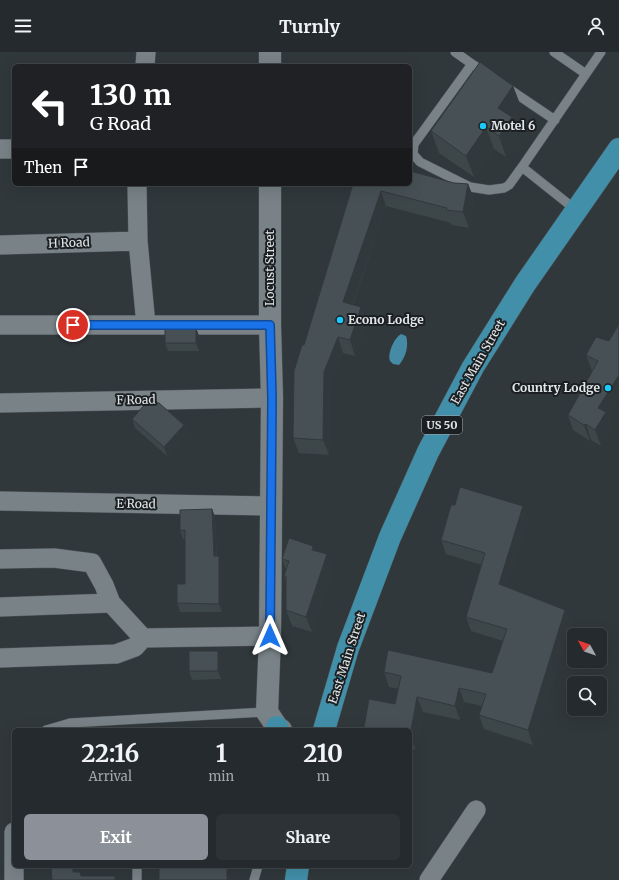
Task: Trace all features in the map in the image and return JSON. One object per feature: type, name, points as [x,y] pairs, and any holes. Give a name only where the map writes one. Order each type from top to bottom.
[{"type":"highway","name":"East Main Street","points":[[325,728],[348,648],[390,537],[428,452],[473,367],[525,284],[619,149]]},
{"type":"highway","points":[[296,880],[298,868]]},
{"type":"street","points":[[145,64],[146,52]]},
{"type":"street","points":[[270,52],[270,64]]},
{"type":"street","points":[[0,149],[12,149]]},
{"type":"street","points":[[137,186],[138,241],[146,325]]},
{"type":"street","name":"Locust Street","points":[[270,186],[270,325],[272,398],[270,636],[276,725]]},
{"type":"street","name":"H Road","points":[[0,245],[138,241]]},
{"type":"street","points":[[0,324],[270,325]]},
{"type":"street","name":"F Road","points":[[0,403],[272,398]]},
{"type":"street","name":"E Road","points":[[0,501],[271,506]]},
{"type":"street","points":[[0,559],[54,558],[92,563],[104,585],[111,603],[143,638],[270,636]]},
{"type":"street","points":[[0,607],[111,603]]},
{"type":"street","points":[[0,658],[116,654],[135,648],[143,638]]},
{"type":"street","points":[[429,880],[476,810]]},
{"type":"street","points":[[14,868],[14,880]]},
{"type":"lane","points":[[455,52],[555,120]]},
{"type":"lane","points":[[554,52],[586,74]]},
{"type":"lane","points":[[472,64],[414,144],[413,154],[420,162],[470,187],[489,190],[504,188],[510,185],[601,52]]},
{"type":"lane","points":[[522,167],[576,210]]},
{"type":"lane","points":[[53,728],[70,723],[276,725]]},
{"type":"lane","points":[[137,868],[137,880]]},
{"type":"lane","points":[[254,880],[257,868]]},
{"type":"water","points":[[401,334],[406,336],[407,347],[405,355],[399,365],[393,364],[390,361],[389,354],[394,342]]},
{"type":"building","points":[[480,62],[513,86],[498,108],[512,117],[499,136],[486,127],[466,156],[431,131]]},
{"type":"building","name":"Econo Lodge","points":[[412,172],[454,183],[468,184],[463,212],[446,210],[447,208],[381,191],[343,302],[361,307],[350,340],[338,337],[324,372],[323,440],[293,438],[294,371],[302,345],[304,345],[352,186],[412,186]]},
{"type":"building","points":[[619,324],[619,375],[598,408],[606,412],[595,430],[568,415],[598,361],[586,355],[596,337],[609,341]]},
{"type":"building","points":[[165,328],[196,328],[196,343],[165,343]]},
{"type":"building","points":[[146,403],[159,403],[184,425],[164,447],[132,419]]},
{"type":"building","points":[[460,487],[523,506],[499,584],[565,610],[528,730],[479,715],[486,694],[459,688],[455,706],[417,697],[411,728],[364,727],[369,699],[395,704],[401,676],[384,672],[388,650],[492,673],[507,629],[466,617],[485,553],[441,540],[451,505],[455,505]]},
{"type":"building","points":[[212,509],[214,556],[219,556],[219,604],[177,603],[177,584],[185,584],[185,530],[180,531],[180,510]]},
{"type":"building","points":[[289,538],[313,546],[312,550],[327,554],[306,617],[286,610],[286,576],[284,576],[289,561],[282,559]]},
{"type":"building","points":[[189,651],[218,651],[218,671],[189,671]]},
{"type":"building","points":[[51,868],[73,868],[73,872],[80,872],[81,876],[115,876],[115,880],[52,880]]},
{"type":"building","points":[[159,868],[227,868],[227,880],[159,880]]},
{"type":"place","name":"Motel 6","points":[[483,126]]},
{"type":"place","name":"Econo Lodge","points":[[340,320]]},
{"type":"place","name":"Country Lodge","points":[[608,388]]},
{"type":"route","points":[[73,325],[270,325],[272,398],[270,636]]}]
